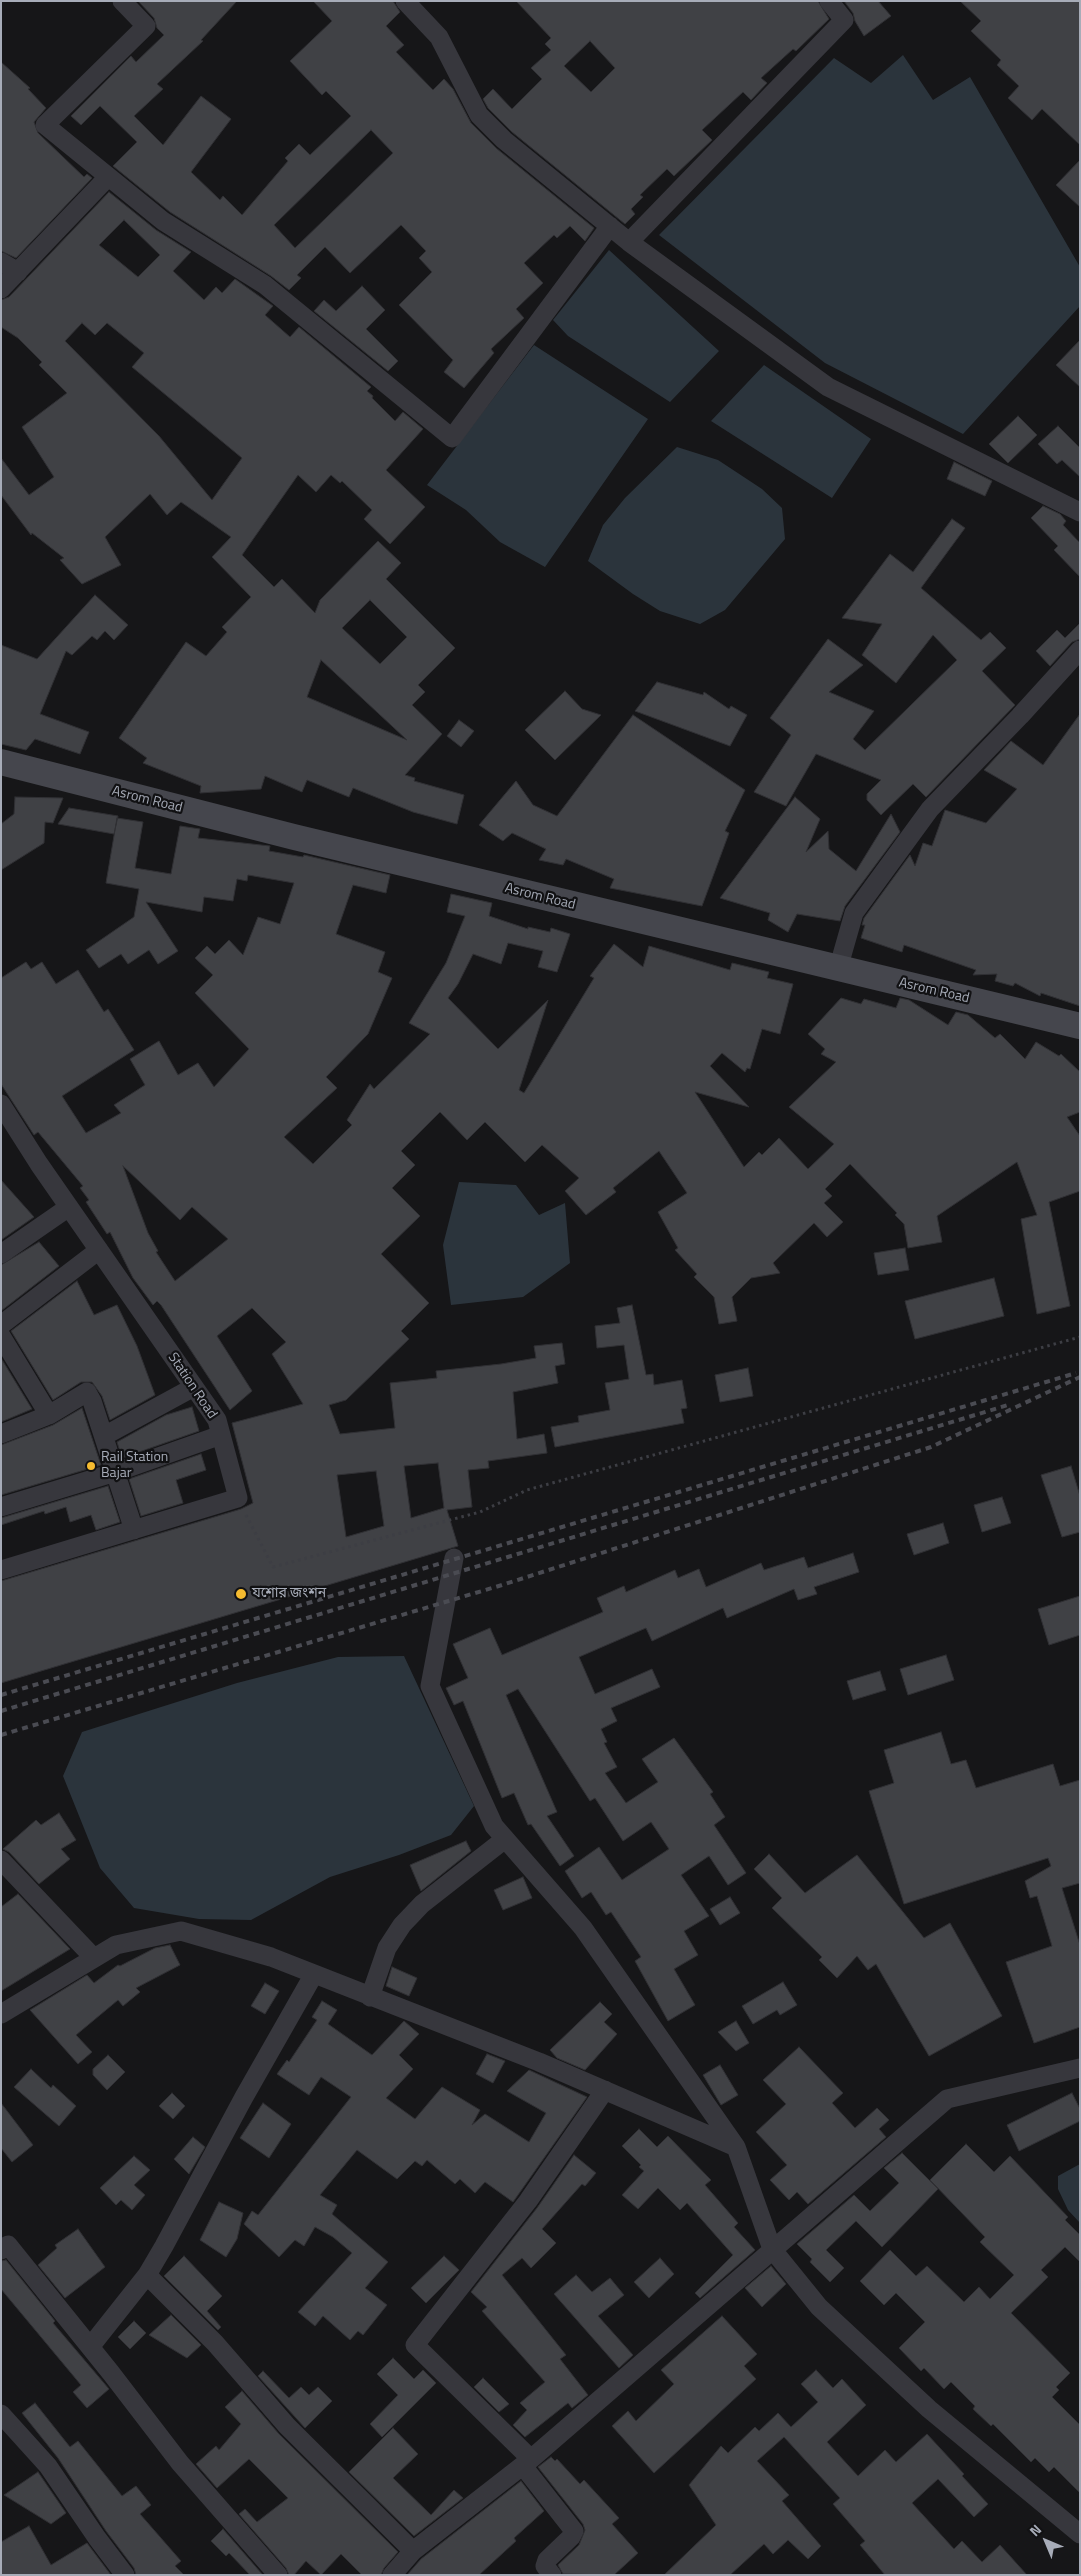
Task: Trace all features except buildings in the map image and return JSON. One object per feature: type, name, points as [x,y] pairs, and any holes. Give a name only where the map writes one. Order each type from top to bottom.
[{"type":"street","points":[[122,1],[146,26],[45,125],[107,178],[163,221],[265,285],[452,438],[610,226]]},
{"type":"street","points":[[406,1],[439,37],[479,115],[504,140],[629,242],[828,387],[1077,506]]},
{"type":"street","points":[[629,242],[844,20],[829,1]]},
{"type":"street","points":[[1,289],[107,178]]},
{"type":"street","points":[[1,262],[18,272]]},
{"type":"street","points":[[838,969],[854,913],[930,809],[1020,716],[1080,650]]},
{"type":"street","name":"Asrom Road","points":[[1,762],[294,837],[1080,1026]]},
{"type":"street","name":"Station Road","points":[[1,1104],[69,1207],[217,1420],[238,1498]]},
{"type":"street","points":[[1,1254],[69,1207]]},
{"type":"street","points":[[1,1325],[99,1250]]},
{"type":"street","points":[[1,1336],[49,1415]]},
{"type":"street","points":[[104,1436],[194,1387]]},
{"type":"street","points":[[1,1434],[49,1415],[87,1392],[92,1400],[134,1530]]},
{"type":"street","points":[[1,1507],[116,1472],[220,1435]]},
{"type":"street","points":[[1,1570],[238,1498]]},
{"type":"street","points":[[454,1558],[430,1686],[494,1826],[583,1928],[736,2147],[772,2249],[819,2307],[921,2402],[1080,2534]]},
{"type":"street","points":[[370,1997],[387,1948],[402,1925],[422,1904],[505,1839]]},
{"type":"street","points":[[1,1860],[94,1958]]},
{"type":"street","points":[[1,2014],[116,1945],[181,1932],[271,1957],[539,2062],[736,2147]]},
{"type":"street","points":[[90,2347],[146,2275],[314,1974]]},
{"type":"street","points":[[392,2575],[413,2551],[527,2462],[947,2100],[1080,2068]]},
{"type":"street","points":[[552,2575],[545,2566],[546,2560],[571,2537],[574,2531],[527,2462],[414,2345],[528,2201],[605,2090]]},
{"type":"street","points":[[1,2250],[8,2245],[180,2463],[278,2575]]},
{"type":"street","points":[[146,2275],[215,2343],[287,2426],[413,2551]]},
{"type":"street","points":[[1,2414],[48,2466],[97,2538],[125,2575]]},
{"type":"path","points":[[238,1498],[273,1566],[480,1512],[527,1490],[1080,1337]]},
{"type":"shaded area","points":[[903,55],[933,100],[970,77],[1080,267],[1080,306],[963,434],[825,363],[659,235],[834,58],[871,83]]},
{"type":"shaded area","points":[[609,250],[719,351],[670,402],[568,336],[553,320]]},
{"type":"shaded area","points":[[534,345],[648,419],[545,567],[500,542],[466,510],[427,485]]},
{"type":"shaded area","points":[[764,365],[871,439],[832,498],[711,421]]},
{"type":"shaded area","points":[[677,447],[718,460],[762,489],[782,508],[785,539],[725,610],[700,624],[660,611],[588,561],[603,525],[625,498]]},
{"type":"shaded area","points":[[459,1182],[516,1185],[539,1215],[565,1203],[570,1263],[523,1297],[451,1305],[443,1245]]},
{"type":"shaded area","points":[[404,1656],[474,1806],[451,1835],[399,1855],[330,1877],[251,1920],[199,1919],[134,1908],[100,1868],[63,1776],[82,1732],[237,1683],[338,1657]]},
{"type":"shaded area","points":[[1080,2164],[1080,2223],[1068,2210],[1058,2189],[1058,2176]]},
{"type":"railway","points":[[1,1695],[1076,1373]]},
{"type":"railway","points":[[1,1735],[502,1585],[931,1447],[1080,1377]]},
{"type":"railway","points":[[1,1711],[1008,1405]]},
{"type":"place","name":"Rail Station Bajar","points":[[91,1466]]},
{"type":"place","name":"যশোর জংশন","points":[[241,1594]]}]
